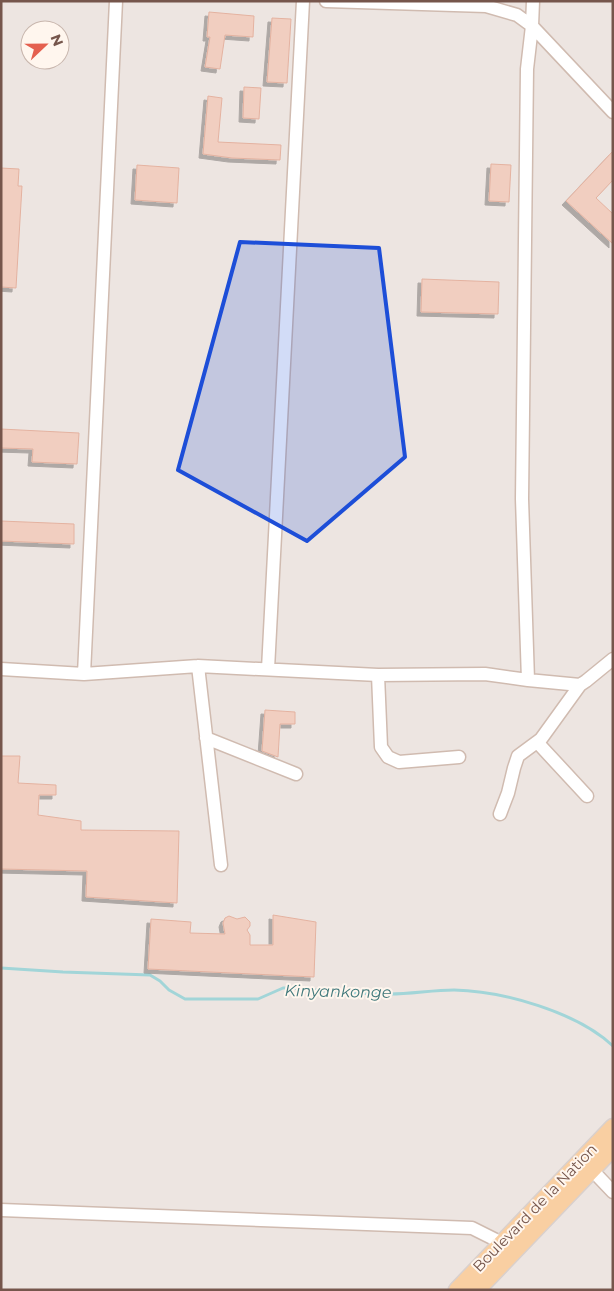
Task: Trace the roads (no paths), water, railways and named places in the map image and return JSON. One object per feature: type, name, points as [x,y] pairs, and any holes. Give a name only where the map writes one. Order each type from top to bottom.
[{"type":"main road","name":"Boulevard de la Nation","points":[[477,1290],[507,1248],[613,1127]]},
{"type":"main road","name":"Boulevard de la Nation","points":[[457,1290],[507,1248],[592,1170],[613,1148]]},
{"type":"street","points":[[84,674],[116,1]]},
{"type":"street","points":[[268,669],[303,1]]},
{"type":"street","points":[[326,1],[486,6],[502,9],[517,15],[532,26],[613,112]]},
{"type":"street","points":[[528,680],[522,499],[527,69],[533,1]]},
{"type":"street","points":[[500,814],[518,756],[537,742],[554,722],[580,685],[613,659]]},
{"type":"street","points":[[198,666],[221,865]]},
{"type":"street","points":[[1,669],[84,674],[198,666],[378,676],[485,674],[580,685]]},
{"type":"street","points":[[378,676],[381,747],[388,757],[399,762],[459,757]]},
{"type":"street","points":[[206,738],[296,774]]},
{"type":"street","points":[[537,742],[587,796]]},
{"type":"street","points":[[592,1170],[613,1192]]},
{"type":"street","points":[[1,1210],[472,1228],[507,1248]]},
{"type":"waterway","name":"Kinyankonge","points":[[1,968],[150,975],[169,990],[185,999],[258,999],[283,988],[378,994],[446,990],[473,991],[516,999],[560,1014],[580,1023],[613,1046]]}]
